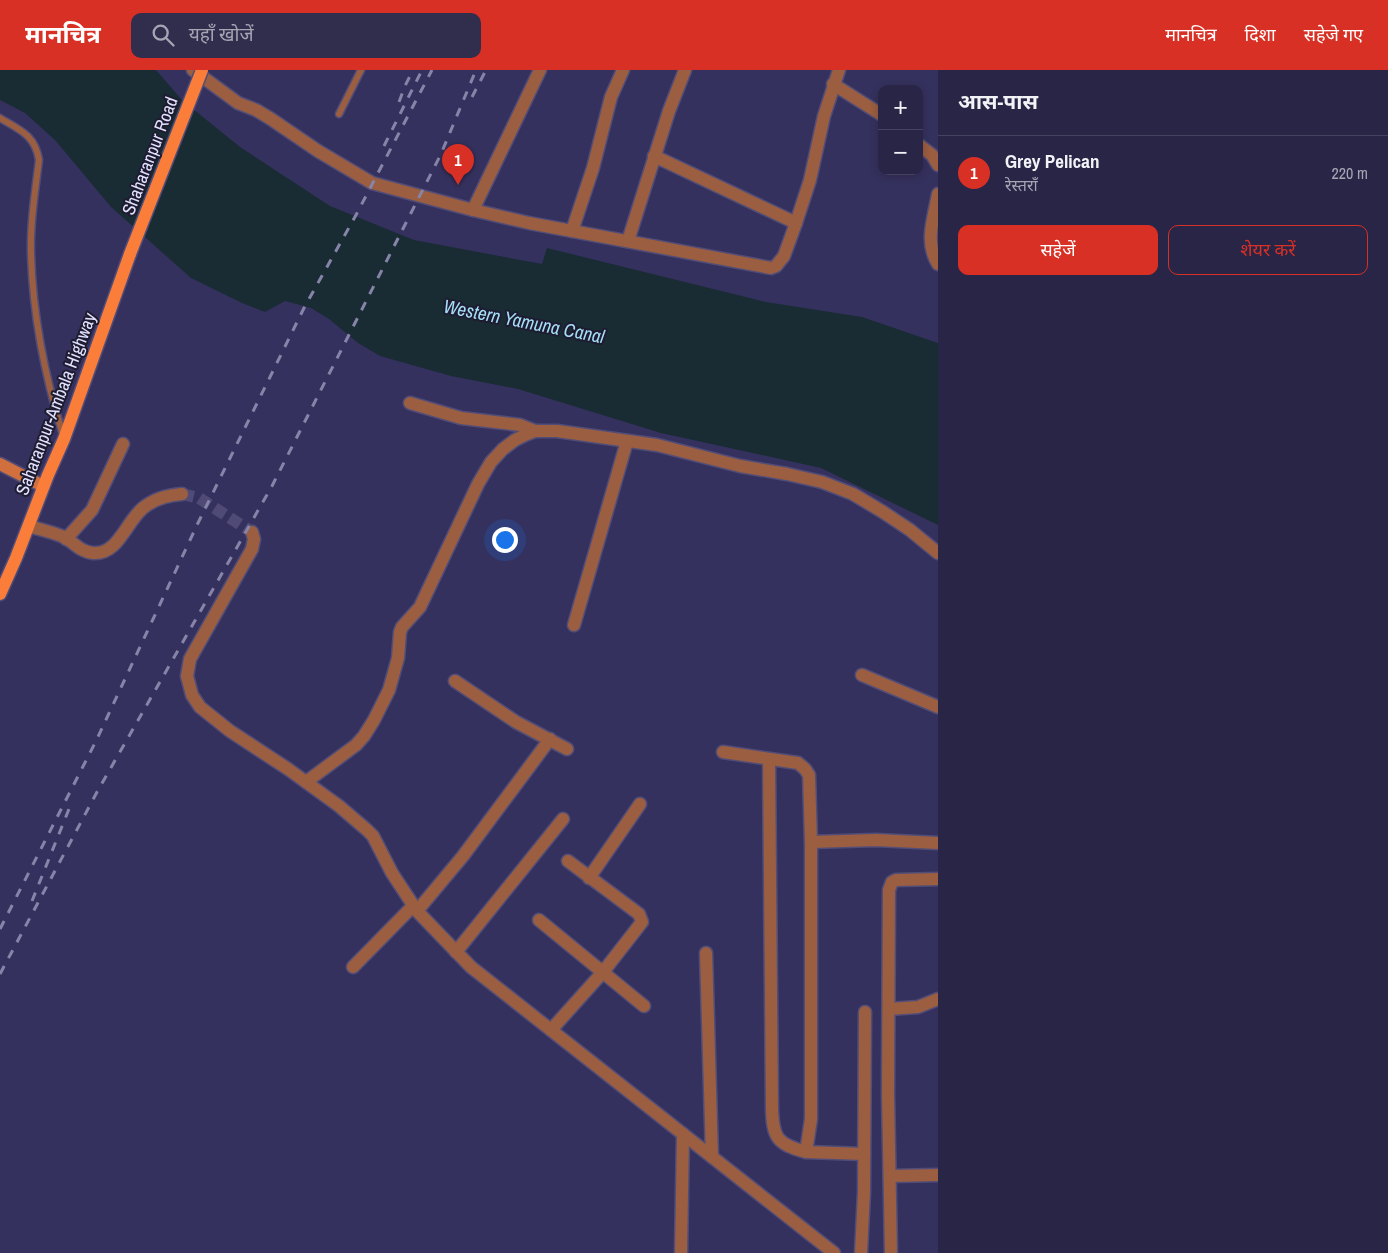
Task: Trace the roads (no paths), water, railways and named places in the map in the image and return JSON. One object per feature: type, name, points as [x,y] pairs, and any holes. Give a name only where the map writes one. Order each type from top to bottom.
[{"type":"main road","name":"Shaharanpur Road","points":[[130,254],[202,70]]},
{"type":"main road","name":"Saharanpur-Ambala Highway","points":[[0,594],[64,439],[130,254]]},
{"type":"street","points":[[192,70],[238,103],[256,110],[318,151],[372,183],[473,210],[572,231],[771,268],[776,266],[784,256],[796,223],[810,180],[833,84],[839,70]]},
{"type":"street","points":[[473,210],[540,70]]},
{"type":"street","points":[[572,231],[592,168],[611,97],[622,70]]},
{"type":"street","points":[[628,241],[669,111],[686,70]]},
{"type":"street","points":[[833,84],[878,112]]},
{"type":"street","points":[[923,148],[932,155],[938,165]]},
{"type":"street","points":[[654,156],[796,223]]},
{"type":"street","points":[[938,194],[931,226],[930,248],[938,264]]},
{"type":"street","points":[[410,403],[461,418],[520,425],[535,431],[557,431],[657,445],[740,466],[822,482],[853,494],[883,512],[910,530],[938,553]]},
{"type":"street","points":[[306,782],[347,752],[364,736],[389,690],[398,658],[402,627],[420,607],[478,484],[491,462],[503,449],[515,440],[535,431]]},
{"type":"street","points":[[574,625],[627,441]]},
{"type":"street","points":[[66,539],[92,510],[123,444]]},
{"type":"street","points":[[0,464],[43,486]]},
{"type":"street","points":[[29,526],[66,539],[82,550],[92,553],[104,552],[113,546],[141,509],[170,495],[182,494]]},
{"type":"street","points":[[252,532],[254,539],[252,549],[190,659],[187,676],[192,695],[200,707],[230,731],[339,806],[373,836],[392,873],[415,908],[471,967],[834,1253]]},
{"type":"street","points":[[862,675],[938,707]]},
{"type":"street","points":[[455,681],[516,722],[567,749]]},
{"type":"street","points":[[353,967],[415,908],[463,856],[550,739]]},
{"type":"street","points":[[723,752],[798,763],[808,772],[810,779],[810,1119],[806,1152]]},
{"type":"street","points":[[770,760],[773,1125],[776,1137],[806,1152],[864,1154]]},
{"type":"street","points":[[589,878],[640,804]]},
{"type":"street","points":[[456,952],[564,819]]},
{"type":"street","points":[[811,842],[876,840],[938,843]]},
{"type":"street","points":[[551,1030],[603,972],[641,924],[642,920],[639,914],[568,861]]},
{"type":"street","points":[[891,1253],[890,884],[900,879],[938,879]]},
{"type":"street","points":[[539,920],[644,1006]]},
{"type":"street","points":[[706,953],[712,1157]]},
{"type":"street","points":[[889,1010],[918,1007],[938,999]]},
{"type":"street","points":[[862,1253],[865,1012]]},
{"type":"street","points":[[681,1253],[683,1134]]},
{"type":"street","points":[[890,1176],[938,1176]]},
{"type":"lane","points":[[338,114],[361,70]]},
{"type":"lane","points":[[0,118],[31,138],[38,152],[39,160],[32,217],[31,256],[34,290],[44,364],[64,439]]},
{"type":"water","name":"Western Yamuna Canal","points":[[0,70],[156,70],[182,100],[240,147],[330,206],[414,240],[542,264],[547,248],[766,302],[862,317],[938,343],[938,525],[821,468],[661,433],[518,389],[451,376],[380,356],[358,343],[329,319],[311,308],[285,301],[265,312],[242,303],[191,278],[111,207],[55,140],[25,113],[0,100]]},
{"type":"tunnel","points":[[182,494],[199,498],[252,532]]},
{"type":"railway","points":[[399,102],[413,70]]},
{"type":"railway","points":[[384,146],[422,70]]},
{"type":"railway","points":[[0,929],[96,741],[198,523],[304,308],[356,215],[432,70]]},
{"type":"railway","points":[[0,974],[97,792],[272,486],[441,154],[476,70]]},
{"type":"railway","points":[[472,97],[486,70]]},
{"type":"railway","points":[[32,901],[71,804]]},
{"type":"place","name":"Grey Pelican","points":[[458,185]]}]
